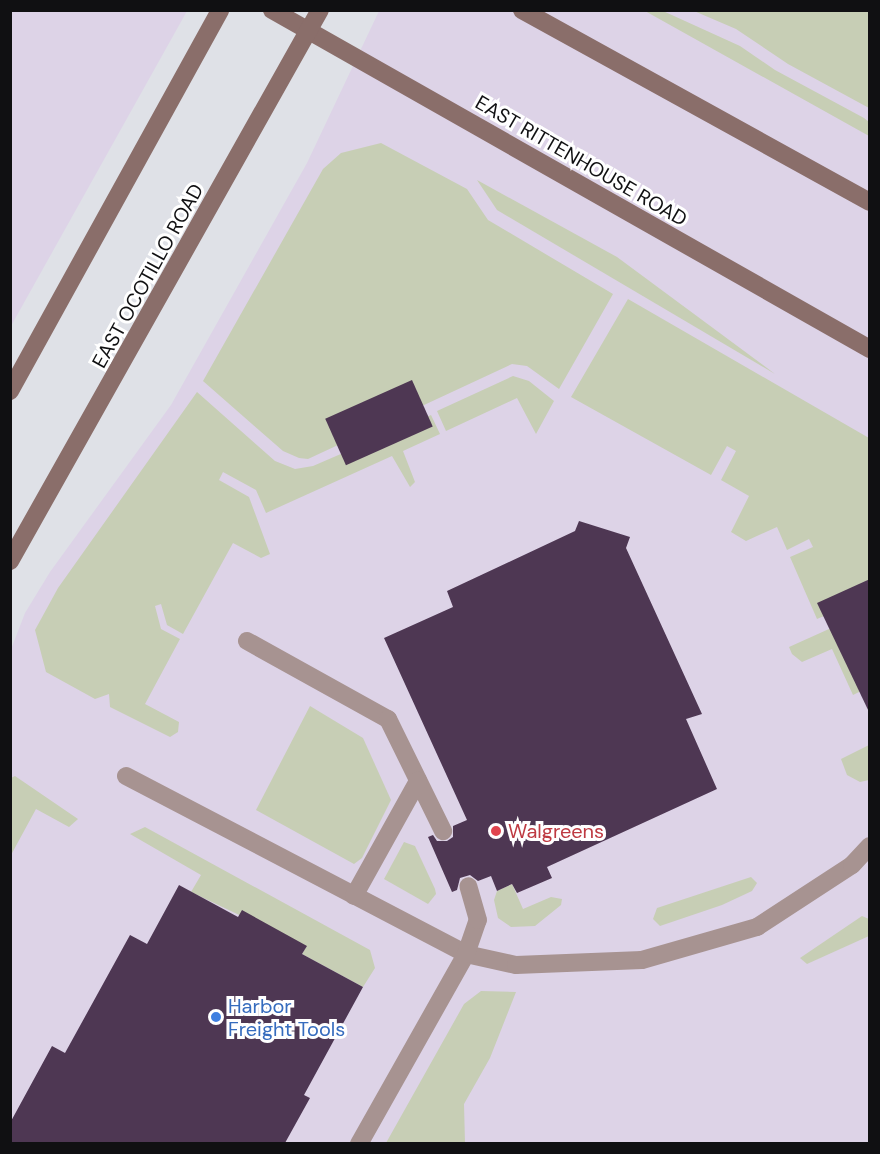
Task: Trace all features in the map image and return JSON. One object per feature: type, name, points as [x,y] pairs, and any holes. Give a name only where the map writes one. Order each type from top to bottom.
[{"type":"main road","points":[[10,391],[220,10]]},
{"type":"main road","name":"EAST RITTENHOUSE ROAD","points":[[272,10],[308,34],[870,349]]},
{"type":"main road","name":"EAST OCOTILLO ROAD","points":[[10,561],[320,10]]},
{"type":"main road","points":[[522,10],[870,202]]},
{"type":"lane","points":[[247,641],[388,719],[443,831]]},
{"type":"lane","points":[[126,776],[466,954],[516,965],[642,960],[758,927],[852,865],[870,846]]},
{"type":"lane","points":[[354,896],[418,781]]},
{"type":"lane","points":[[359,1143],[466,954],[478,920],[468,886]]},
{"type":"shaded area","points":[[10,11],[187,11],[11,326]]},
{"type":"shaded area","points":[[379,11],[869,11],[869,1143],[11,1143],[10,652],[25,613],[50,572],[171,405],[307,163]]},
{"type":"green space","points":[[645,11],[663,11],[740,46],[775,70],[864,118],[869,122],[869,136]]},
{"type":"green space","points":[[694,11],[869,11],[869,108],[788,64],[736,29]]},
{"type":"green space","points":[[381,143],[467,189],[488,220],[613,294],[559,389],[527,366],[512,364],[308,459],[299,458],[283,451],[203,381],[323,169],[341,153]]},
{"type":"green space","points":[[477,180],[617,257],[775,374],[497,210]]},
{"type":"green space","points":[[628,299],[869,438],[869,597],[817,619],[790,557],[813,547],[809,539],[787,550],[777,527],[746,541],[731,532],[749,496],[721,480],[736,451],[727,446],[711,475],[571,397]]},
{"type":"green space","points":[[513,376],[529,381],[554,401],[536,434],[517,398],[446,431],[437,411]]},
{"type":"green space","points":[[197,392],[275,461],[295,469],[313,466],[431,415],[440,434],[403,451],[415,482],[410,487],[392,456],[266,513],[256,490],[223,472],[219,480],[249,497],[270,554],[261,558],[233,543],[183,634],[167,625],[161,604],[155,606],[161,629],[180,639],[145,704],[179,722],[178,732],[170,737],[110,707],[109,694],[95,699],[46,672],[35,630],[58,588]]},
{"type":"green space","points":[[869,611],[869,687],[853,695],[832,649],[802,662],[792,654],[789,647]]},
{"type":"green space","points":[[310,706],[363,738],[391,800],[362,858],[354,864],[256,810]]},
{"type":"green space","points":[[869,745],[869,780],[860,782],[847,775],[841,759]]},
{"type":"green space","points":[[15,776],[78,819],[69,827],[36,809],[11,855],[11,778]]},
{"type":"green space","points":[[145,827],[370,950],[375,968],[363,987],[302,954],[306,947],[191,892],[201,875],[130,834]]},
{"type":"green space","points":[[404,842],[415,846],[435,889],[436,894],[428,904],[384,879]]},
{"type":"green space","points":[[751,877],[757,883],[752,891],[722,905],[660,926],[653,919],[657,908]]},
{"type":"green space","points":[[512,884],[523,909],[551,897],[562,899],[561,905],[535,926],[511,927],[498,918],[494,900],[497,891]]},
{"type":"green space","points":[[862,916],[869,919],[869,936],[807,964],[800,958]]},
{"type":"green space","points":[[481,991],[516,992],[490,1058],[464,1104],[465,1143],[386,1143],[464,1004]]},
{"type":"building","points":[[412,380],[433,427],[346,465],[325,419]]},
{"type":"building","points":[[579,521],[630,537],[626,548],[702,714],[686,719],[717,789],[547,867],[552,878],[517,893],[512,884],[497,891],[491,876],[478,881],[470,875],[460,878],[457,890],[452,892],[428,837],[433,835],[437,841],[447,841],[453,837],[453,826],[467,820],[384,638],[453,607],[447,591],[575,531]]},
{"type":"building","points":[[870,579],[870,714],[817,603]]},
{"type":"building","name":"Harbor Freight Tools","points":[[179,885],[238,917],[242,910],[307,946],[302,954],[363,987],[304,1095],[310,1098],[285,1143],[10,1143],[10,1123],[52,1046],[65,1053],[130,935],[147,944]]},
{"type":"place","name":"Walgreens","points":[[496,831]]},
{"type":"place","name":"Harbor Freight Tools","points":[[216,1017]]}]
